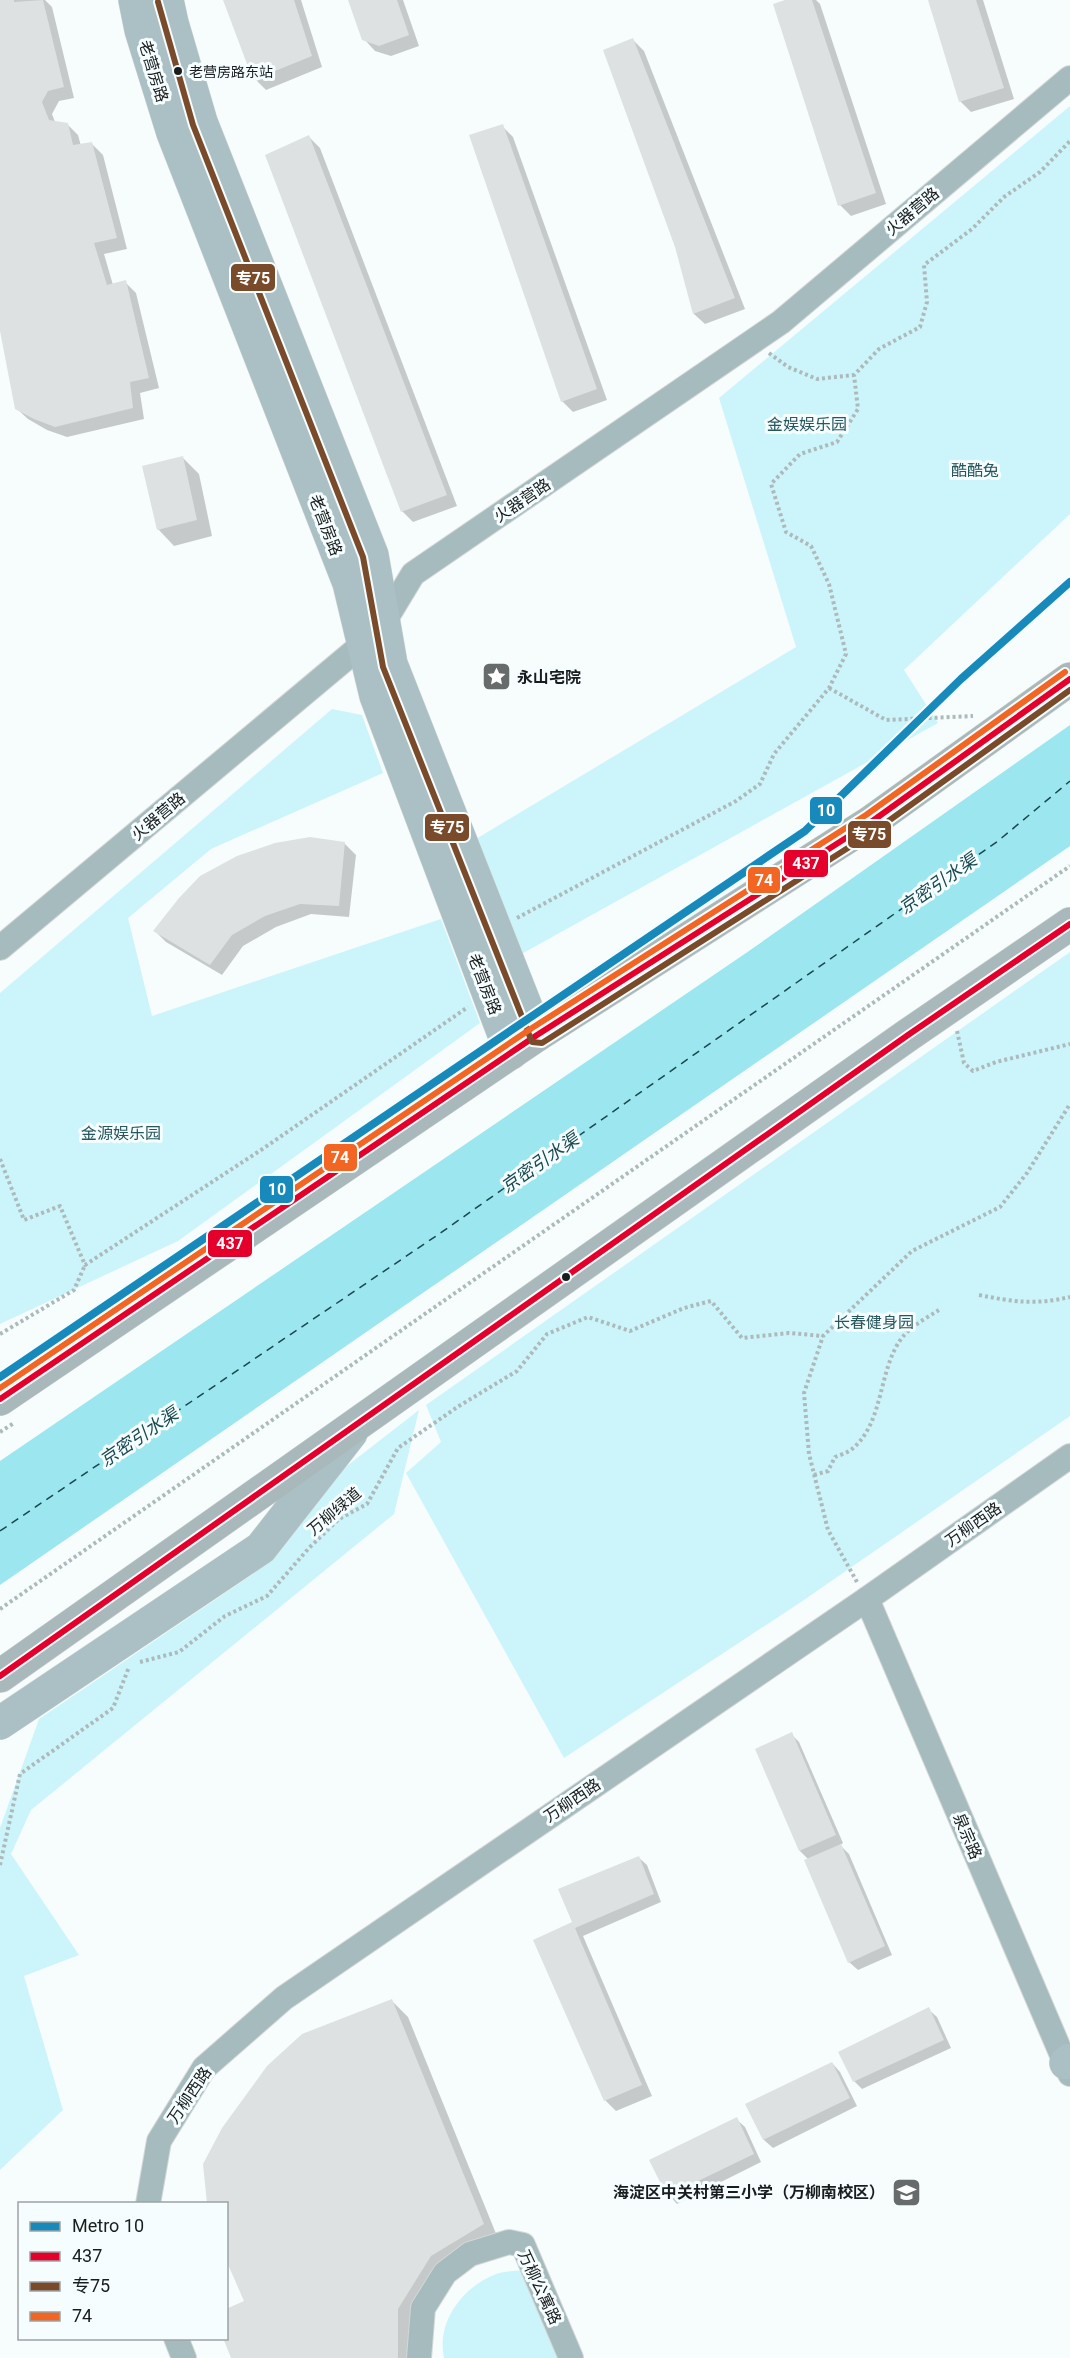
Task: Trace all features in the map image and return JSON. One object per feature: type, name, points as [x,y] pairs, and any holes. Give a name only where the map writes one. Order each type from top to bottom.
[{"type":"highway","points":[[0,1399],[537,1035],[871,822],[1070,679]]},
{"type":"highway","points":[[0,1676],[1070,924]]},
{"type":"street","name":"老营房路","points":[[135,0],[141,30],[173,133],[349,583],[391,664],[537,1035]]},
{"type":"street","name":"老营房路","points":[[167,0],[201,122],[372,555],[376,696],[511,1053]]},
{"type":"street","name":"火器营路","points":[[0,948],[374,633],[413,574],[781,322],[1070,78]]},
{"type":"street","points":[[0,1722],[261,1548],[359,1423]]},
{"type":"street","name":"万柳西路","points":[[148,2202],[159,2141],[204,2068],[284,1998],[867,1599],[1070,1456]]},
{"type":"street","name":"泉宗路","points":[[867,1599],[1069,2066]]},
{"type":"street","points":[[0,1722],[69,1628]]},
{"type":"street","name":"万柳公寓路","points":[[419,2358],[423,2308],[445,2273],[470,2254],[509,2242],[523,2245],[571,2358]]},
{"type":"street","points":[[177,2340],[184,2358]]},
{"type":"path","points":[[753,342],[788,367],[817,379],[854,375],[879,349],[920,327],[927,302],[924,265],[972,229],[1004,197],[1040,172],[1070,141]]},
{"type":"path","points":[[511,921],[736,801],[760,784],[774,754],[829,688],[846,654],[829,584],[811,546],[786,532],[771,484],[800,454],[837,442],[858,409],[854,375]]},
{"type":"path","points":[[829,688],[886,720],[982,716]]},
{"type":"path","points":[[0,1609],[1070,866]]},
{"type":"path","points":[[0,1334],[74,1290],[85,1265],[264,1148],[488,993]]},
{"type":"path","points":[[956,1024],[964,1063],[973,1071],[996,1062],[1070,1044]]},
{"type":"path","points":[[867,1599],[828,1530],[809,1454],[804,1393],[823,1336],[912,1251],[1000,1206],[1027,1173],[1070,1104]]},
{"type":"path","points":[[1034,1145],[1041,1149]]},
{"type":"path","points":[[0,1159],[24,1220],[60,1206],[85,1265]]},
{"type":"path","points":[[979,1295],[1017,1303],[1044,1303],[1070,1297]]},
{"type":"path","name":"万柳绿道","points":[[0,1865],[20,1774],[113,1708],[130,1664],[179,1652],[225,1616],[267,1596],[339,1518],[367,1504],[398,1448],[459,1406],[517,1371],[547,1334],[588,1317],[630,1331],[684,1308],[711,1301],[742,1338],[789,1333],[823,1336]]},
{"type":"path","points":[[814,1475],[828,1471],[835,1457],[851,1450],[863,1436],[872,1421],[893,1352],[903,1336],[939,1310]]},
{"type":"green space","name":"金娱娱乐园","points":[[1070,106],[1070,514],[904,670],[938,723],[516,957],[476,839],[796,647],[719,398]]},
{"type":"green space","name":"金源娱乐园","points":[[332,709],[362,715],[383,773],[211,849],[128,918],[152,1016],[441,919],[480,1023],[178,1241],[0,1324],[0,993]]},
{"type":"green space","name":"长春健身园","points":[[1070,952],[1070,1416],[801,1602],[564,1758],[406,1473],[441,1442],[426,1405]]},
{"type":"green space","points":[[419,1410],[394,1514],[31,1810],[11,1854],[79,1955],[24,1976],[63,2110],[0,2170],[0,1828],[39,1719],[253,1574],[343,1469]]},
{"type":"green space","points":[[524,2270],[549,2275],[583,2358],[444,2358],[444,2331],[448,2318],[463,2296],[473,2287],[496,2274]]},
{"type":"water","name":"京密引水渠","points":[[1070,725],[1070,846],[0,1585],[0,1461],[749,951]]},
{"type":"building","points":[[0,0],[14,0],[14,2],[43,0],[64,87],[48,91],[42,102],[49,120],[68,123],[73,145],[92,142],[117,238],[94,243],[107,285],[126,280],[149,378],[130,382],[133,408],[55,427],[15,409],[0,331]]},
{"type":"building","points":[[223,0],[294,0],[312,56],[253,80]]},
{"type":"building","points":[[348,0],[397,0],[409,35],[379,46],[362,40]]},
{"type":"building","points":[[785,0],[812,0],[876,193],[838,206],[773,4]]},
{"type":"building","points":[[928,0],[976,0],[1004,88],[959,102]]},
{"type":"building","points":[[633,38],[735,298],[693,314],[675,247],[603,50]]},
{"type":"building","points":[[503,124],[597,389],[561,402],[469,135]]},
{"type":"building","points":[[309,135],[447,495],[401,512],[265,155]]},
{"type":"building","points":[[183,456],[197,520],[157,530],[142,466]]},
{"type":"building","points":[[310,837],[345,842],[339,906],[300,904],[265,916],[232,935],[210,965],[153,931],[200,876],[237,856],[275,843]]},
{"type":"building","points":[[792,1732],[836,1835],[799,1851],[755,1749]]},
{"type":"building","points":[[841,1844],[885,1946],[848,1963],[804,1860]]},
{"type":"building","points":[[639,1856],[654,1894],[575,1928],[642,2085],[604,2101],[533,1940],[572,1922],[558,1889]]},
{"type":"building","points":[[392,1999],[484,2224],[431,2256],[398,2309],[398,2358],[231,2358],[224,2340],[228,2340],[228,2308],[244,2301],[228,2265],[228,2202],[207,2202],[203,2164],[222,2128],[267,2066],[302,2034]]},
{"type":"building","points":[[929,2007],[944,2040],[853,2082],[838,2052]]},
{"type":"building","points":[[832,2062],[850,2098],[763,2140],[745,2104]]},
{"type":"building","points":[[737,2117],[754,2154],[667,2196],[649,2160]]},
{"type":"ferry route","points":[[0,1531],[439,1234],[998,841],[1070,781]]},
{"type":"metro line","name":"10","points":[[0,1377],[805,831],[961,679],[1070,582]]},
{"type":"transit line","name":"专75","points":[[158,2],[193,125],[363,557],[383,667],[532,1042],[542,1043],[876,830],[1070,690]]},
{"type":"transit line","name":"74","points":[[0,1388],[532,1028],[866,815],[1065,672]]},
{"type":"transit line","name":"437","points":[[0,1399],[537,1035],[871,822],[1070,679]]},
{"type":"transit line","name":"437","points":[[0,1676],[908,1035],[1070,924]]},
{"type":"place","name":"老营房路东站","points":[[178,71]]},
{"type":"place","name":"永山宅院","points":[[496,677]]},
{"type":"place","name":"海淀区中关村第三小学（万柳南校区）","points":[[906,2192]]},
{"type":"park label","name":"酷酷兔","points":[[975,470]]}]
